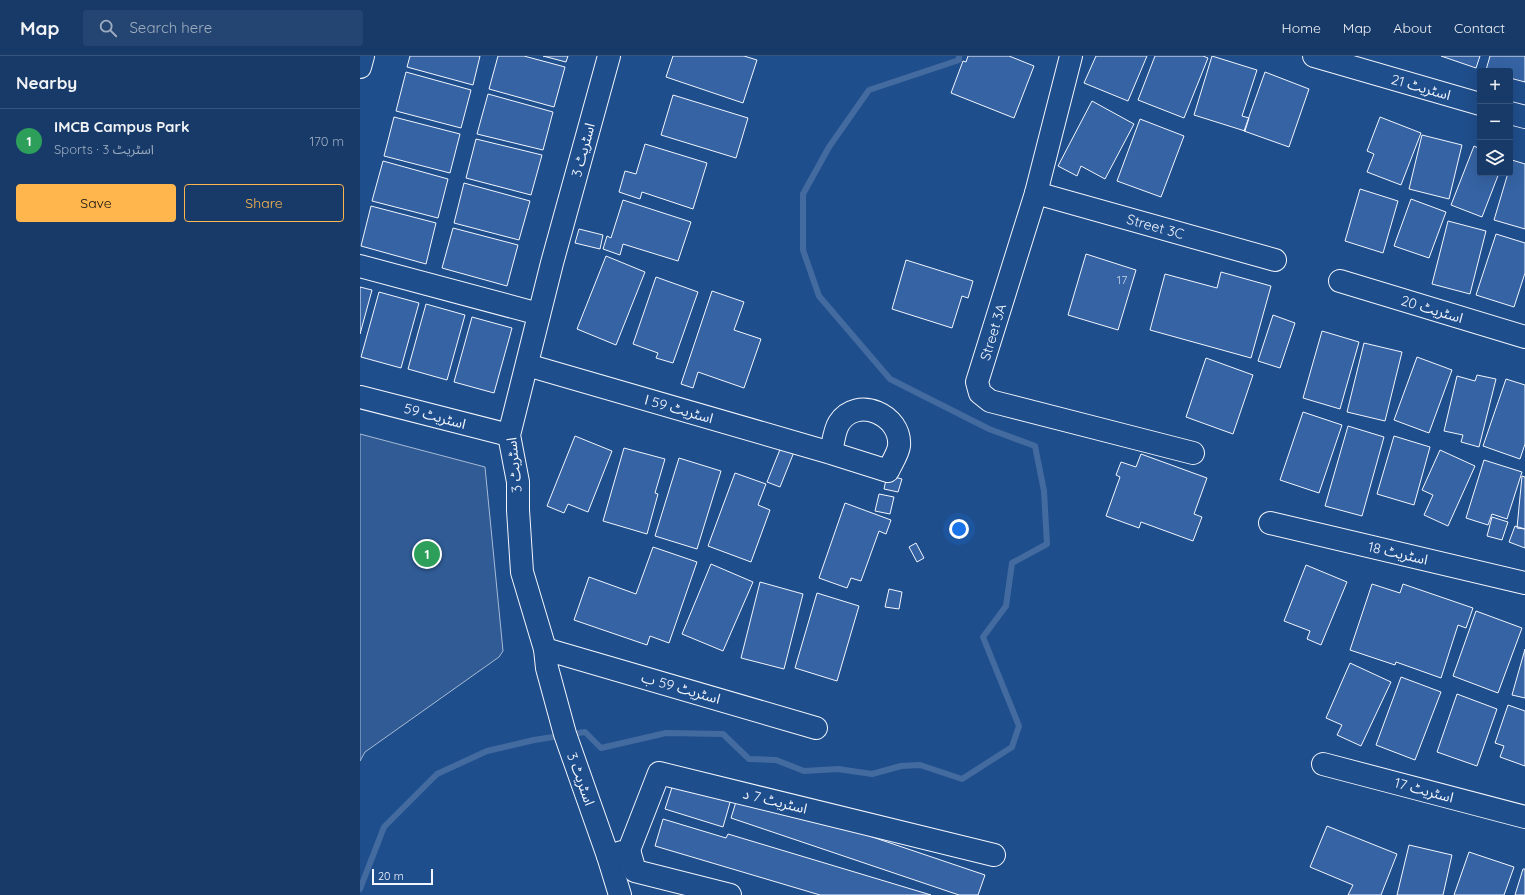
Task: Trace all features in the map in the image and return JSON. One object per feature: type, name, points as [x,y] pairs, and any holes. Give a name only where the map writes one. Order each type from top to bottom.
[{"type":"street","points":[[360,67],[363,56]]},
{"type":"street","name":"اسٹریٹ 3","points":[[609,56],[539,314],[510,435],[518,482],[518,510],[522,572],[545,649],[547,668],[565,734],[608,856],[620,895]]},
{"type":"street","name":"Street 3A","points":[[1071,56],[1036,192],[977,382],[980,393],[990,401],[1193,453]]},
{"type":"street","name":"اسٹریٹ 21","points":[[1314,56],[1477,103]]},
{"type":"street","points":[[1513,114],[1525,117]]},
{"type":"street","name":"Street 3C","points":[[1036,192],[1275,260]]},
{"type":"street","points":[[360,266],[539,314]]},
{"type":"street","name":"اسٹریٹ 20","points":[[1340,281],[1525,337]]},
{"type":"street","name":"اسٹریٹ 59 ا","points":[[527,365],[831,453]]},
{"type":"street","name":"اسٹریٹ 59","points":[[360,397],[510,435]]},
{"type":"street","name":"اسٹریٹ 18","points":[[1270,523],[1525,583]]},
{"type":"street","name":"اسٹریٹ 59 ب","points":[[545,649],[816,728]]},
{"type":"street","name":"اسٹریٹ 17","points":[[1323,764],[1525,817]]},
{"type":"street","name":"اسٹریٹ 7 د","points":[[629,850],[659,772],[994,855]]},
{"type":"street","points":[[608,856],[629,850],[635,871],[730,895]]},
{"type":"shaded area","points":[[360,434],[485,467],[503,651],[499,657],[365,752],[360,761]]},
{"type":"building","points":[[410,56],[480,56],[473,85],[407,67]]},
{"type":"building","points":[[498,56],[524,56],[565,67],[554,107],[489,89]]},
{"type":"building","points":[[543,56],[568,56],[566,62]]},
{"type":"building","points":[[673,56],[744,56],[757,60],[743,103],[666,77]]},
{"type":"building","points":[[968,56],[1009,56],[1034,66],[1014,118],[951,93],[963,61],[966,62]]},
{"type":"building","points":[[1096,56],[1147,56],[1128,101],[1084,83]]},
{"type":"building","points":[[1155,56],[1203,56],[1208,58],[1184,118],[1138,100]]},
{"type":"building","points":[[1212,56],[1257,70],[1242,116],[1249,118],[1245,131],[1194,115]]},
{"type":"building","points":[[1441,56],[1480,56],[1476,68]]},
{"type":"building","points":[[1490,56],[1525,56],[1525,82],[1513,79],[1513,68],[1487,68]]},
{"type":"building","points":[[406,72],[471,90],[461,128],[396,111]]},
{"type":"building","points":[[1265,72],[1309,89],[1289,147],[1244,131]]},
{"type":"building","points":[[488,94],[553,112],[543,150],[477,134]]},
{"type":"building","points":[[673,95],[748,118],[736,158],[661,135]]},
{"type":"building","points":[[1092,101],[1134,124],[1105,179],[1081,166],[1077,176],[1058,166]]},
{"type":"building","points":[[394,117],[460,134],[450,173],[384,156]]},
{"type":"building","points":[[1380,117],[1421,133],[1401,185],[1367,172],[1374,154],[1367,151]]},
{"type":"building","points":[[1140,119],[1184,136],[1161,197],[1117,181]]},
{"type":"building","points":[[1422,135],[1462,145],[1449,199],[1409,189]]},
{"type":"building","points":[[476,139],[542,155],[531,195],[466,178]]},
{"type":"building","points":[[645,144],[707,163],[693,209],[642,192],[640,199],[619,192],[625,171],[636,174]]},
{"type":"building","points":[[1474,146],[1477,148],[1477,176],[1498,176],[1482,217],[1451,205]]},
{"type":"building","points":[[1513,160],[1525,164],[1525,229],[1494,220],[1507,176],[1513,176]]},
{"type":"building","points":[[383,161],[448,179],[438,218],[372,201]]},
{"type":"building","points":[[464,183],[530,201],[519,240],[454,223]]},
{"type":"building","points":[[1360,189],[1398,201],[1383,253],[1345,241]]},
{"type":"building","points":[[1411,199],[1446,212],[1429,258],[1394,246]]},
{"type":"building","points":[[623,200],[691,222],[678,261],[623,244],[620,255],[603,249],[607,236],[611,238]]},
{"type":"building","points":[[371,206],[436,223],[426,264],[361,246]]},
{"type":"building","points":[[1448,221],[1486,231],[1470,294],[1432,284]]},
{"type":"building","points":[[453,228],[518,245],[507,286],[442,268]]},
{"type":"building","points":[[579,229],[603,235],[600,249],[575,243]]},
{"type":"building","points":[[1496,234],[1525,243],[1525,273],[1514,307],[1476,295]]},
{"type":"building","points":[[1086,254],[1136,270],[1118,330],[1068,315]]},
{"type":"building","points":[[606,256],[645,272],[616,345],[577,329]]},
{"type":"building","points":[[906,260],[973,281],[968,298],[962,296],[952,328],[892,309]]},
{"type":"building","points":[[1221,272],[1271,286],[1251,358],[1150,330],[1165,274],[1217,288]]},
{"type":"building","points":[[656,277],[698,292],[673,363],[656,358],[658,353],[633,344]]},
{"type":"building","points":[[360,287],[372,290],[360,334]]},
{"type":"building","points":[[712,291],[744,302],[734,330],[761,339],[744,388],[698,372],[693,388],[681,384]]},
{"type":"building","points":[[379,292],[419,303],[401,368],[361,357]]},
{"type":"building","points":[[426,304],[465,315],[447,380],[408,369]]},
{"type":"building","points":[[1273,315],[1295,323],[1280,368],[1258,361]]},
{"type":"building","points":[[472,317],[512,328],[494,393],[454,382]]},
{"type":"building","points":[[1322,331],[1359,342],[1340,409],[1303,398]]},
{"type":"building","points":[[1364,343],[1402,352],[1385,421],[1347,412]]},
{"type":"building","points":[[1417,357],[1452,370],[1429,433],[1394,420]]},
{"type":"building","points":[[1206,358],[1253,375],[1233,434],[1186,417]]},
{"type":"building","points":[[1477,375],[1496,379],[1479,447],[1461,442],[1463,435],[1444,431],[1457,376],[1475,381]]},
{"type":"building","points":[[1506,379],[1525,385],[1525,444],[1520,459],[1483,446]]},
{"type":"building","points":[[1303,412],[1342,425],[1319,493],[1280,480]]},
{"type":"building","points":[[1348,426],[1384,437],[1362,516],[1325,506]]},
{"type":"building","points":[[575,436],[612,451],[588,512],[568,504],[564,513],[547,506]]},
{"type":"building","points":[[1394,436],[1430,447],[1414,505],[1377,494]]},
{"type":"building","points":[[781,447],[794,452],[780,487],[767,482]]},
{"type":"building","points":[[624,448],[665,459],[655,493],[658,494],[647,534],[603,521]]},
{"type":"building","points":[[1440,450],[1475,466],[1448,526],[1424,515],[1433,495],[1422,490]]},
{"type":"building","points":[[1141,454],[1207,478],[1194,514],[1202,517],[1193,541],[1141,522],[1139,528],[1106,516],[1120,477],[1116,475],[1121,462],[1136,467]]},
{"type":"building","points":[[679,458],[721,471],[697,549],[655,536]]},
{"type":"building","points":[[1484,460],[1522,472],[1507,519],[1492,514],[1488,525],[1466,518]]},
{"type":"building","points":[[735,473],[766,484],[758,505],[770,510],[751,562],[708,546]]},
{"type":"building","points":[[887,475],[902,479],[898,492],[884,489]]},
{"type":"building","points":[[1522,476],[1525,477],[1525,529],[1517,528]]},
{"type":"building","points":[[879,494],[894,497],[890,514],[875,511]]},
{"type":"building","points":[[845,503],[891,520],[886,534],[879,531],[861,581],[851,578],[847,588],[819,578]]},
{"type":"building","points":[[1492,517],[1508,522],[1502,540],[1487,536]]},
{"type":"building","points":[[1515,526],[1525,529],[1525,548],[1509,542]]},
{"type":"building","points":[[916,543],[924,558],[917,562],[909,547]]},
{"type":"building","points":[[653,547],[697,562],[669,643],[650,636],[647,645],[574,620],[589,577],[636,594]]},
{"type":"building","points":[[711,564],[753,582],[723,651],[682,634]]},
{"type":"building","points":[[1306,565],[1347,582],[1321,645],[1307,639],[1310,631],[1284,621]]},
{"type":"building","points":[[760,582],[803,594],[784,669],[741,658]]},
{"type":"building","points":[[1372,584],[1400,593],[1403,584],[1473,608],[1466,628],[1458,625],[1441,678],[1396,662],[1395,665],[1350,650]]},
{"type":"building","points":[[889,589],[902,592],[899,609],[885,607]]},
{"type":"building","points":[[817,593],[859,606],[837,681],[795,668]]},
{"type":"building","points":[[1476,611],[1522,628],[1498,693],[1453,676]]},
{"type":"building","points":[[1525,649],[1525,698],[1512,695]]},
{"type":"building","points":[[1350,663],[1391,682],[1361,746],[1337,735],[1342,725],[1326,718]]},
{"type":"building","points":[[1401,677],[1441,692],[1415,760],[1376,745]]},
{"type":"building","points":[[1457,694],[1497,709],[1477,766],[1437,752]]},
{"type":"building","points":[[1508,705],[1525,711],[1525,766],[1500,757],[1504,746],[1495,743]]},
{"type":"building","points":[[676,775],[731,799],[723,827],[665,809]]},
{"type":"building","points":[[739,792],[985,875],[978,895],[959,895],[731,818]]},
{"type":"building","points":[[663,819],[726,838],[728,834],[931,895],[820,895],[655,846]]},
{"type":"building","points":[[1327,826],[1397,854],[1381,895],[1348,895],[1353,885],[1310,867]]},
{"type":"building","points":[[1409,845],[1452,855],[1443,895],[1397,895]]},
{"type":"building","points":[[1469,852],[1514,867],[1504,895],[1454,895]]},
{"type":"building","points":[[1523,869],[1525,869],[1525,895],[1515,895]]},
{"type":"waterway","points":[[360,889],[384,827],[437,774],[487,751],[534,740],[585,732],[601,748],[666,733],[723,734],[749,759],[776,760],[804,771],[838,769],[872,774],[901,766],[920,765],[962,779],[1012,747],[1019,726],[983,637],[1006,606],[1012,563],[1047,544],[1044,491],[1035,446],[989,429],[890,379],[819,296],[803,250],[803,194],[829,147],[869,90],[959,60],[959,56]]},
{"type":"place","name":"IMCB Campus Park","points":[[427,554]]}]
